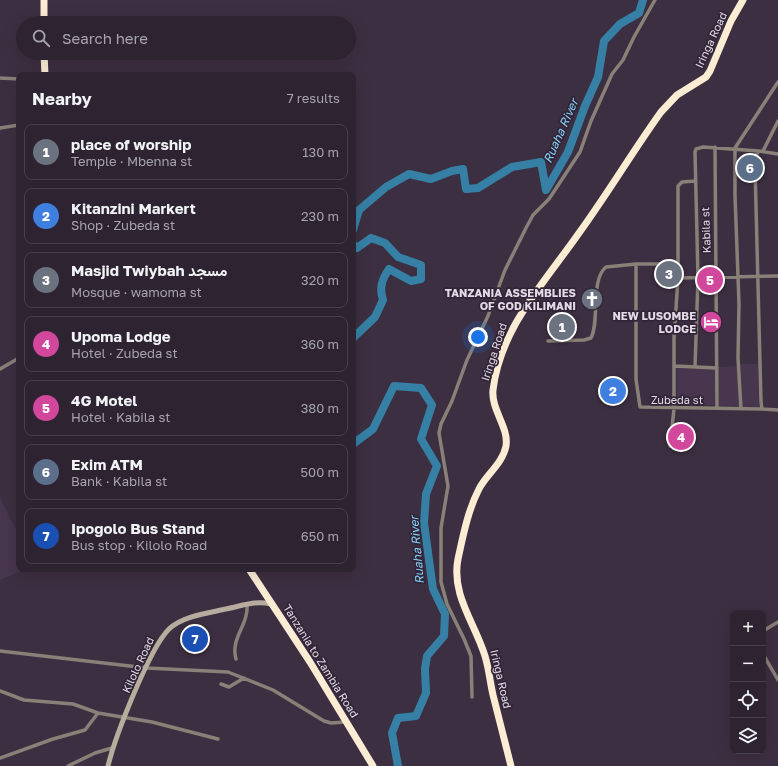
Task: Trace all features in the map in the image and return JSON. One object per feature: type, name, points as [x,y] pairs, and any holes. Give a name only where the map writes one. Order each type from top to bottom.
[{"type":"highway","points":[[44,0],[44,16]]},
{"type":"highway","name":"Iringa Road","points":[[511,766],[486,658],[478,636],[461,600],[458,588],[457,571],[467,522],[479,489],[501,459],[506,448],[506,439],[493,398],[498,369],[508,338],[520,313],[579,233],[661,112],[677,95],[706,77],[714,63],[731,21],[743,0]]},
{"type":"highway","points":[[44,60],[45,72]]},
{"type":"highway","name":"Tanzania to Zambia Road","points":[[251,572],[310,662],[373,766]]},
{"type":"main road","name":"Kilolo Road","points":[[108,766],[112,748],[146,668],[162,638],[172,627],[195,616],[257,602],[271,604]]},
{"type":"street","points":[[472,697],[471,656],[447,604],[441,582],[441,528],[448,486],[439,433],[441,424],[452,401],[467,360],[488,316],[505,270],[526,228],[534,215],[549,199],[580,152],[591,121],[612,74],[624,60],[634,37],[655,0]]},
{"type":"street","points":[[0,78],[16,79]]},
{"type":"street","points":[[741,409],[734,172],[735,148],[778,82]]},
{"type":"street","points":[[762,409],[755,167],[756,155],[761,151],[778,121]]},
{"type":"street","points":[[0,128],[16,125]]},
{"type":"street","points":[[695,367],[698,278],[695,181],[696,149],[703,146],[735,148],[778,154]]},
{"type":"street","name":"Kabila st","points":[[715,147],[717,408]]},
{"type":"street","points":[[670,446],[674,409],[678,278],[678,186],[682,182],[695,181]]},
{"type":"street","points":[[548,340],[584,340],[591,338],[602,272],[606,267],[636,264],[677,264]]},
{"type":"street","name":"Zubeda st","points":[[636,264],[636,379],[640,408],[778,410]]},
{"type":"street","points":[[678,278],[778,276]]},
{"type":"street","points":[[0,369],[16,360]]},
{"type":"street","points":[[675,366],[717,368]]},
{"type":"street","points":[[236,659],[235,642],[245,622],[247,604]]},
{"type":"street","points":[[766,629],[778,622]]},
{"type":"street","points":[[0,651],[146,668],[224,671],[282,695],[320,720],[331,723],[346,722]]},
{"type":"street","points":[[766,659],[778,680]]},
{"type":"street","points":[[221,684],[229,687],[244,678]]},
{"type":"street","points":[[0,691],[29,700],[73,704],[98,713],[218,738]]},
{"type":"street","points":[[0,758],[53,739],[85,730],[98,713]]},
{"type":"street","points":[[68,766],[95,753],[112,748]]},
{"type":"shaded area","points":[[737,364],[758,364],[759,407],[677,404],[677,368],[718,368],[737,366]]},
{"type":"shaded area","points":[[0,498],[16,528],[16,572],[18,572],[0,580]]},
{"type":"waterway","name":"Ruaha River","points":[[356,220],[359,210],[386,187],[409,174],[431,179],[452,171],[463,169],[466,189],[478,188],[512,167],[541,162],[546,190],[568,152],[585,106],[598,77],[604,41],[620,24],[639,13],[643,0]]},
{"type":"waterway","name":"Ruaha River","points":[[356,247],[357,248],[371,238],[385,243],[398,257],[421,265],[421,279],[411,281],[389,269],[382,284],[381,292],[383,300],[375,317],[356,335]]},
{"type":"waterway","name":"Ruaha River","points":[[356,442],[373,429],[394,386],[421,388],[432,405],[421,439],[437,466],[426,494],[424,523],[433,589],[445,614],[444,636],[427,656],[425,669],[426,693],[416,716],[398,718],[392,733],[398,766]]},
{"type":"place","name":"Exim ATM","points":[[750,168]]},
{"type":"place","name":"Masjid Twiybah مسجد","points":[[669,274]]},
{"type":"place","name":"4G Motel","points":[[710,280]]},
{"type":"place","name":"TANZANIA ASSEMBLIES OF GOD KILIMANI","points":[[592,299]]},
{"type":"place","name":"NEW LUSOMBE LODGE","points":[[711,322]]},
{"type":"place","name":"place of worship","points":[[562,327]]},
{"type":"place","name":"Kitanzini Markert","points":[[613,391]]},
{"type":"place","name":"Upoma Lodge","points":[[681,437]]},
{"type":"place","name":"Ipogolo Bus Stand","points":[[195,639]]}]
